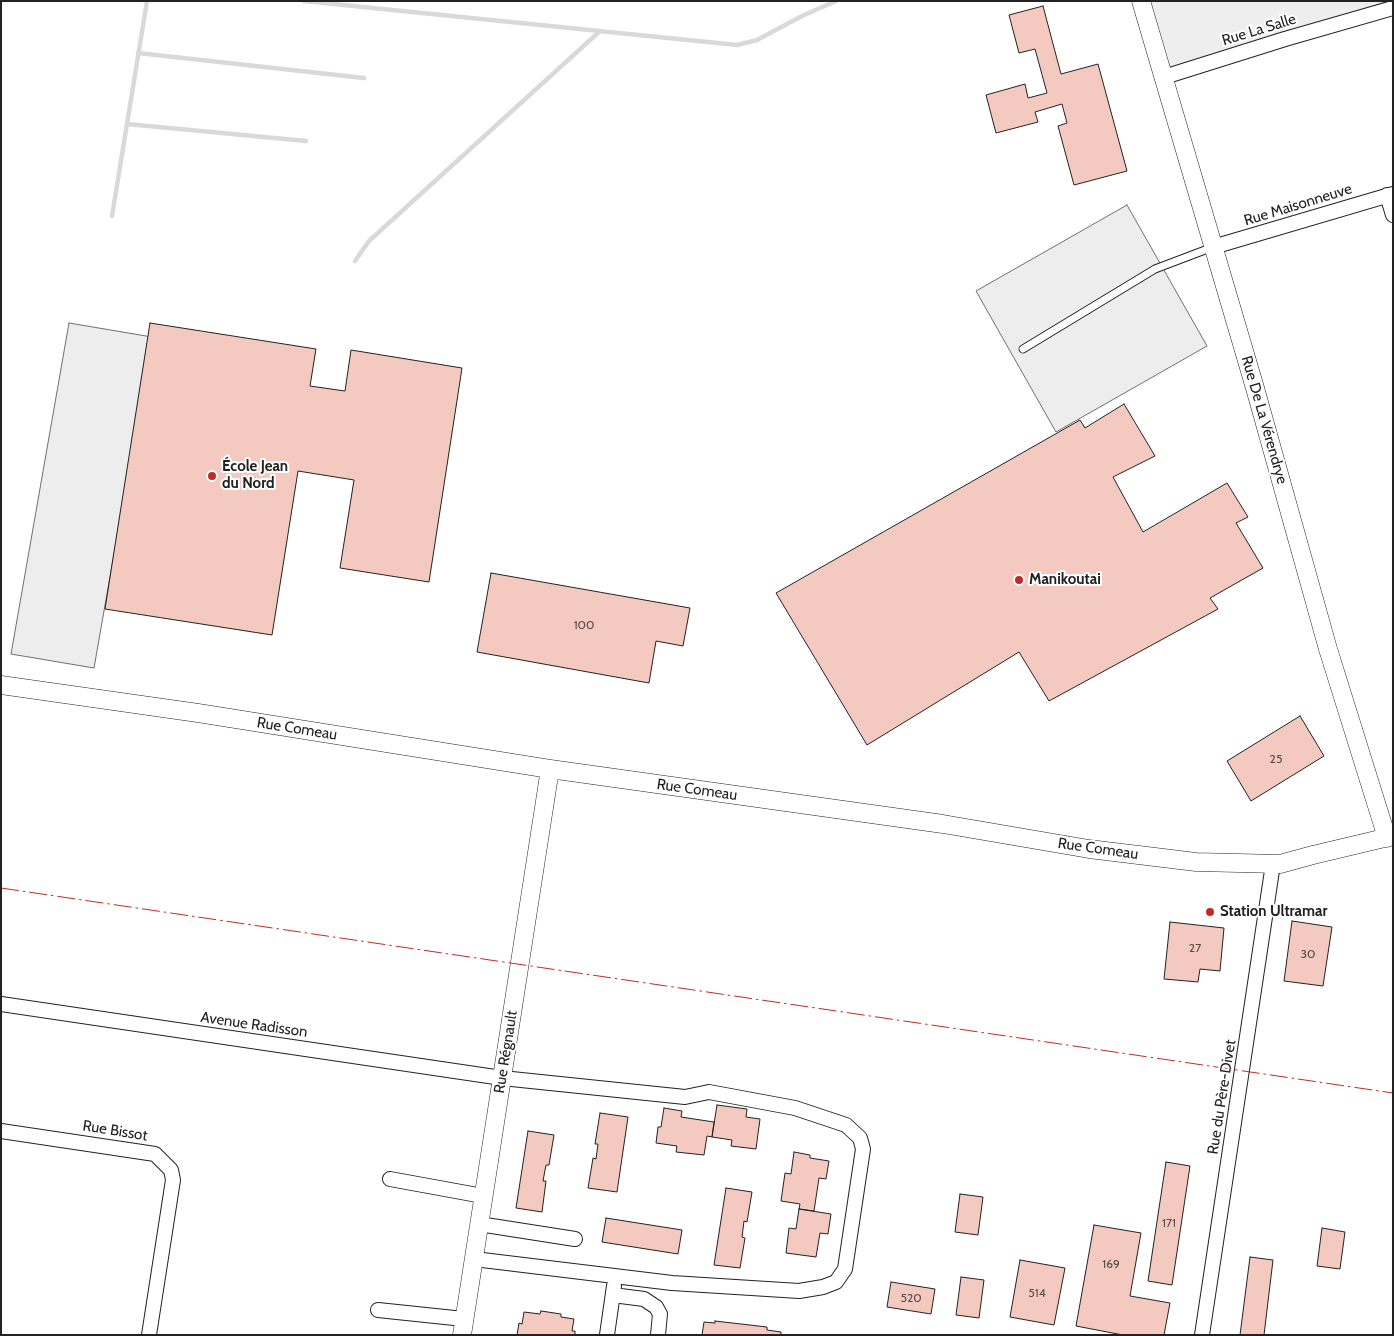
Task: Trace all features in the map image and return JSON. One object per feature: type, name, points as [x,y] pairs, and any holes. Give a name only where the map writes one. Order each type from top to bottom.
[{"type":"street","name":"Rue De La Vérendrye","points":[[1141,1],[1258,397],[1328,649],[1390,837]]},
{"type":"street","name":"Rue La Salle","points":[[1164,77],[1393,8]]},
{"type":"street","name":"Rue Maisonneuve","points":[[1213,247],[1390,194]]},
{"type":"street","points":[[1390,194],[1393,215]]},
{"type":"street","name":"Rue Comeau","points":[[1,686],[198,713],[550,769],[943,824],[1088,848],[1196,862],[1280,864],[1390,837]]},
{"type":"street","name":"Rue Régnault","points":[[463,1327],[550,769]]},
{"type":"street","name":"Rue du Père-Divet","points":[[1202,1335],[1273,864]]},
{"type":"street","name":"Avenue Radisson","points":[[1,1004],[502,1078],[685,1097],[709,1092],[795,1108],[846,1125],[860,1138],[863,1150],[846,1269],[836,1282],[823,1287],[799,1291],[672,1283],[474,1259]]},
{"type":"street","name":"Rue Bissot","points":[[1,1131],[155,1154],[171,1170],[174,1180],[149,1335]]},
{"type":"street","points":[[390,1179],[484,1196]]},
{"type":"street","points":[[479,1224],[575,1239]]},
{"type":"street","points":[[607,1335],[616,1276]]},
{"type":"street","points":[[613,1295],[644,1299],[656,1307],[660,1314],[658,1335]]},
{"type":"street","points":[[378,1310],[463,1327]]},
{"type":"lane","points":[[1023,350],[1155,268],[1213,247]]},
{"type":"shaded area","points":[[1142,1],[1389,1],[1163,72]]},
{"type":"shaded area","points":[[1127,205],[1207,346],[1056,432],[976,291]]},
{"type":"shaded area","points":[[69,323],[152,337],[94,668],[11,654]]},
{"type":"building","points":[[1043,6],[1061,74],[1098,64],[1127,171],[1074,185],[1058,126],[1067,123],[1062,104],[1035,112],[1038,122],[996,133],[986,95],[1025,84],[1028,98],[1047,93],[1035,49],[1019,53],[1009,15]]},
{"type":"building","name":"École Jean du Nord","points":[[150,323],[316,349],[310,386],[345,391],[351,350],[462,368],[429,582],[340,568],[354,480],[298,471],[272,635],[105,609]]},
{"type":"building","name":"Manikoutai","points":[[1124,404],[1155,456],[1113,477],[1143,532],[1227,483],[1248,517],[1236,523],[1263,568],[1210,598],[1218,609],[1049,701],[1019,652],[867,745],[776,593],[1080,420],[1085,428]]},
{"type":"building","points":[[491,573],[690,608],[683,646],[656,641],[649,683],[477,652]]},
{"type":"building","points":[[1300,716],[1324,756],[1251,801],[1227,761]]},
{"type":"building","points":[[1292,921],[1332,927],[1323,986],[1284,981]]},
{"type":"building","points":[[1170,922],[1224,928],[1220,971],[1200,969],[1198,982],[1164,979]]},
{"type":"building","points":[[717,1105],[747,1109],[746,1117],[760,1119],[756,1149],[731,1146],[732,1140],[712,1137]]},
{"type":"building","points":[[664,1108],[682,1111],[681,1117],[714,1122],[712,1137],[707,1136],[704,1155],[676,1152],[677,1146],[656,1143],[658,1127],[661,1127]]},
{"type":"building","points":[[600,1113],[628,1117],[617,1192],[588,1188],[593,1158],[596,1159],[598,1144],[595,1144]]},
{"type":"building","points":[[528,1131],[554,1135],[549,1165],[546,1165],[543,1181],[546,1181],[542,1212],[516,1208]]},
{"type":"building","points":[[794,1152],[810,1155],[810,1158],[829,1161],[826,1179],[819,1178],[814,1211],[799,1209],[800,1204],[781,1201],[785,1173],[791,1174]]},
{"type":"building","points":[[1166,1162],[1190,1166],[1172,1285],[1148,1281]]},
{"type":"building","points":[[726,1188],[752,1192],[747,1222],[744,1221],[742,1237],[745,1238],[740,1268],[714,1265]]},
{"type":"building","points":[[960,1194],[983,1197],[978,1235],[955,1232]]},
{"type":"building","points":[[799,1209],[831,1214],[828,1234],[820,1233],[816,1257],[786,1253],[789,1228],[796,1229]]},
{"type":"building","points":[[606,1218],[682,1230],[678,1254],[602,1242]]},
{"type":"building","points":[[1094,1225],[1141,1233],[1130,1296],[1170,1303],[1164,1335],[1123,1335],[1076,1326]]},
{"type":"building","points":[[1322,1228],[1345,1232],[1340,1269],[1317,1266]]},
{"type":"building","points":[[1250,1257],[1273,1260],[1264,1335],[1240,1335]]},
{"type":"building","points":[[1020,1260],[1065,1268],[1054,1325],[1010,1317]]},
{"type":"building","points":[[961,1277],[984,1280],[979,1318],[956,1315]]},
{"type":"building","points":[[891,1282],[935,1289],[931,1314],[887,1307]]},
{"type":"building","points":[[541,1311],[561,1314],[561,1317],[574,1319],[572,1331],[575,1331],[575,1335],[517,1335],[519,1323],[522,1324],[524,1312],[540,1314]]},
{"type":"building","points":[[715,1321],[767,1327],[767,1330],[781,1332],[781,1335],[702,1335],[704,1322],[715,1323]]},
{"type":"waterway","points":[[112,216],[147,1]]},
{"type":"waterway","points":[[304,1],[737,45],[757,40],[802,16],[836,1]]},
{"type":"waterway","points":[[355,261],[369,241],[600,31]]},
{"type":"waterway","points":[[138,53],[364,78]]},
{"type":"waterway","points":[[127,124],[306,141]]},
{"type":"power","points":[[1,888],[1393,1093]]},
{"type":"place","name":"École Jean du Nord","points":[[212,476]]},
{"type":"place","name":"Manikoutai","points":[[1019,580]]},
{"type":"place","name":"Station Ultramar","points":[[1210,912]]}]
